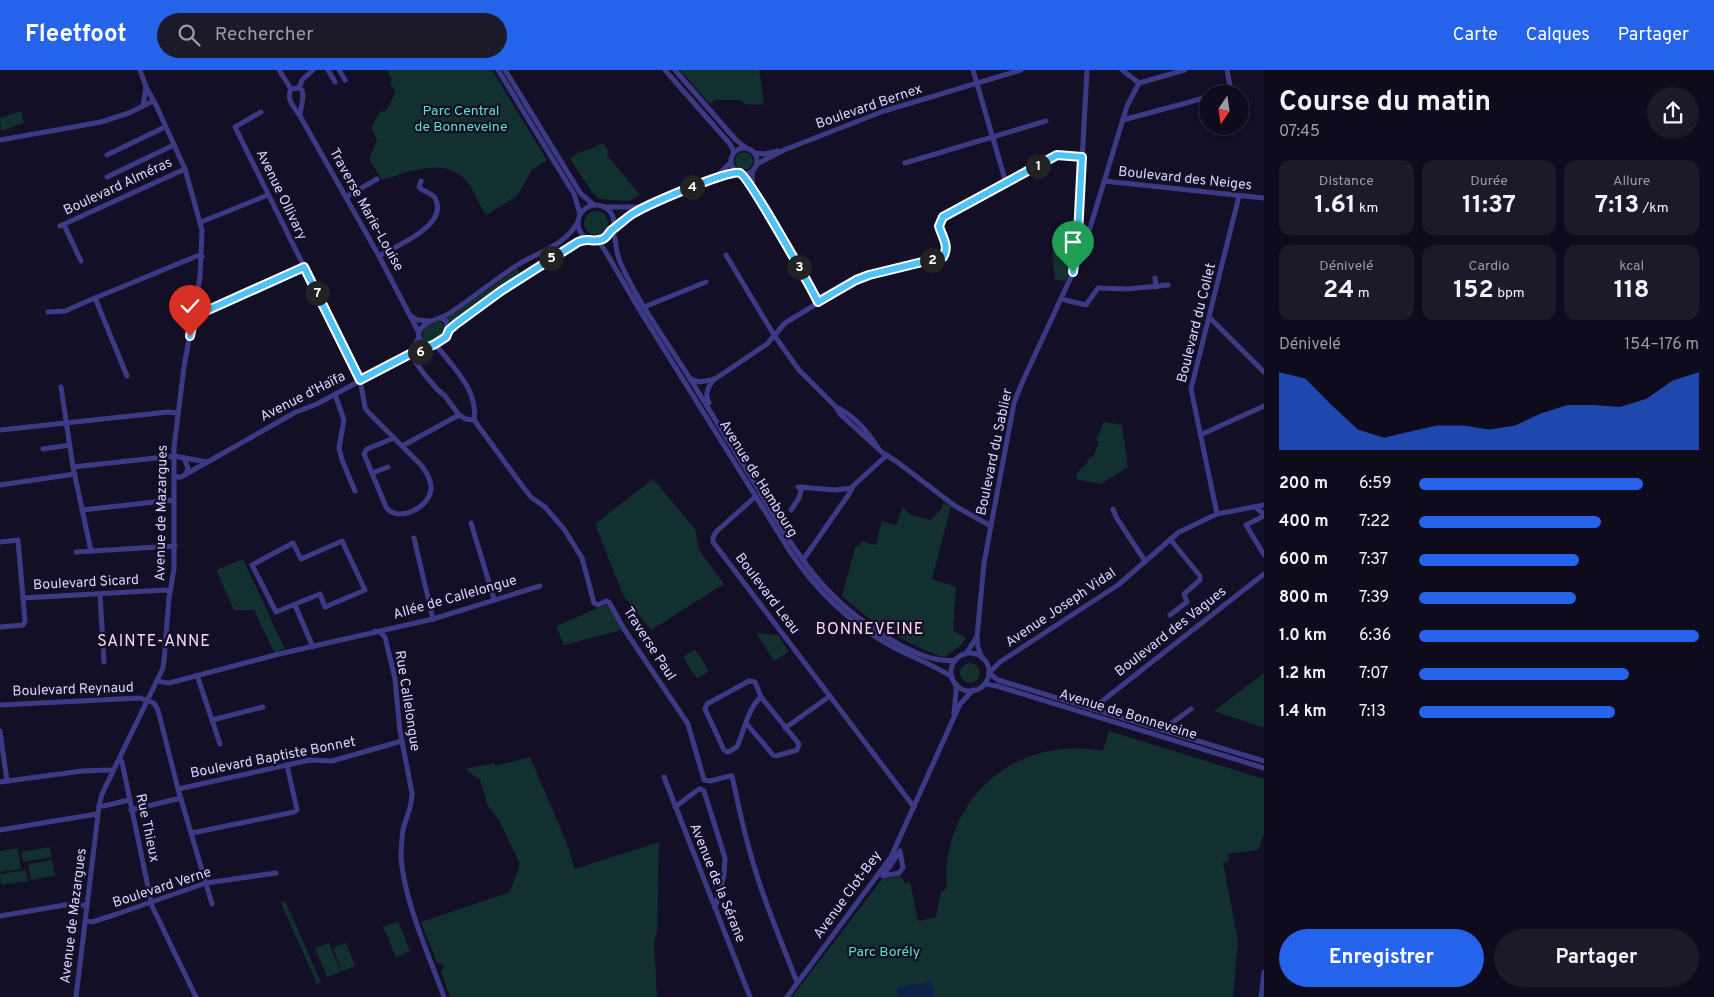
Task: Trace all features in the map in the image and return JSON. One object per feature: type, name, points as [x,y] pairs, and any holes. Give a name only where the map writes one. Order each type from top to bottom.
[{"type":"street","name":"Avenue de Mazargues","points":[[76,997],[102,794],[148,700],[164,661],[170,592],[173,580],[174,456],[178,413],[195,312],[202,256],[201,222],[185,169],[146,87],[140,70]]},
{"type":"street","points":[[278,70],[292,89],[300,88]]},
{"type":"street","points":[[300,116],[304,94],[300,88],[302,80],[313,70]]},
{"type":"street","points":[[328,70],[335,82]]},
{"type":"street","points":[[339,70],[345,80]]},
{"type":"street","points":[[411,316],[418,320],[430,321],[448,315],[524,262],[568,237],[578,222],[580,214],[574,194],[498,70]]},
{"type":"street","points":[[505,70],[581,194],[594,205],[604,207],[643,207]]},
{"type":"street","points":[[664,70],[730,144],[734,152],[731,162],[716,178]]},
{"type":"street","points":[[674,70],[736,140],[755,153],[757,160],[752,176],[753,190]]},
{"type":"street","points":[[973,70],[1006,183]]},
{"type":"street","name":"Boulevard Bernex","points":[[755,153],[766,154],[784,150],[884,111],[1021,70]]},
{"type":"street","points":[[1073,272],[1078,235],[1087,70]]},
{"type":"street","points":[[1122,70],[1139,83],[1186,70]]},
{"type":"street","points":[[1227,70],[1230,85]]},
{"type":"street","name":"Boulevard du Sablier","points":[[982,658],[977,637],[984,564],[1014,403],[1083,251],[1127,106],[1139,83]]},
{"type":"street","name":"Avenue de Mazargues","points":[[143,106],[146,87]]},
{"type":"street","name":"Traverse Marie-Louise","points":[[292,89],[289,96],[290,101],[379,256],[419,335]]},
{"type":"street","points":[[1123,120],[1199,99]]},
{"type":"street","points":[[0,140],[101,122],[153,101]]},
{"type":"street","name":"Avenue Ollivary","points":[[261,112],[235,127],[360,380],[367,411],[422,466],[429,477],[430,494],[422,504],[409,513],[394,514],[389,511],[372,473]]},
{"type":"street","points":[[905,163],[1046,120]]},
{"type":"street","points":[[107,155],[166,127]]},
{"type":"street","points":[[107,177],[174,145]]},
{"type":"street","points":[[734,152],[741,148],[746,148]]},
{"type":"street","name":"Boulevard Bernex","points":[[755,167],[784,150]]},
{"type":"street","points":[[719,426],[716,414],[706,396],[708,387],[715,379],[767,344],[785,323],[862,278],[909,264],[943,257],[946,246],[939,226],[943,217],[1057,155],[1082,157]]},
{"type":"street","points":[[731,162],[732,166],[753,190],[808,281],[818,302]]},
{"type":"street","points":[[612,229],[619,226],[643,207],[716,178],[748,173],[755,167]]},
{"type":"street","name":"Boulevard Alméras","points":[[81,261],[62,225],[185,169]]},
{"type":"street","points":[[346,198],[377,179]]},
{"type":"street","points":[[379,256],[418,234],[434,221],[436,202],[432,195],[421,190],[419,187],[421,181]]},
{"type":"street","name":"Boulevard des Neiges","points":[[1104,181],[1264,198]]},
{"type":"street","points":[[201,222],[268,195]]},
{"type":"street","name":"Boulevard du Collet","points":[[1216,514],[1191,389],[1240,196]]},
{"type":"street","points":[[580,214],[588,207],[594,205]]},
{"type":"street","points":[[419,335],[424,344],[434,345],[446,337],[449,330],[501,291],[578,242],[587,238],[598,240],[607,237],[612,229],[613,219],[604,207]]},
{"type":"street","points":[[578,222],[580,231],[587,238]]},
{"type":"street","name":"Avenue de Hambourg","points":[[612,229],[620,261],[644,307],[803,560],[841,603],[876,630],[896,643],[928,657],[942,661],[956,660]]},
{"type":"street","name":"Avenue de Hambourg","points":[[598,240],[639,310],[756,496],[798,562],[818,587],[864,629],[911,656],[939,668],[952,677]]},
{"type":"street","points":[[726,255],[774,335],[805,377],[870,436],[878,448],[955,506],[991,526]]},
{"type":"street","points":[[48,312],[65,311],[197,256],[202,256]]},
{"type":"street","points":[[524,262],[530,272]]},
{"type":"street","points":[[195,312],[206,311],[304,267]]},
{"type":"street","points":[[1155,278],[1156,287]]},
{"type":"street","points":[[644,307],[706,282]]},
{"type":"street","points":[[1060,299],[1086,305],[1098,288],[1127,290],[1168,286]]},
{"type":"street","points":[[95,298],[127,376]]},
{"type":"street","points":[[441,318],[446,321],[449,330]]},
{"type":"street","points":[[1210,318],[1264,372]]},
{"type":"street","points":[[430,321],[421,329],[410,354],[430,382],[445,396],[459,415],[466,420],[474,420],[474,404],[467,385],[434,345]]},
{"type":"street","name":"Avenue d'Haïfa","points":[[174,477],[181,477],[296,412],[318,404],[410,354],[434,345]]},
{"type":"street","points":[[690,378],[700,382],[715,379]]},
{"type":"street","points":[[61,387],[73,467],[90,550]]},
{"type":"street","points":[[335,394],[344,420],[339,448],[355,491]]},
{"type":"street","points":[[1200,435],[1264,406]]},
{"type":"street","points":[[0,430],[168,412],[178,413]]},
{"type":"street","points":[[402,446],[459,415]]},
{"type":"street","name":"Traverse Paul","points":[[474,420],[523,488],[532,498],[545,507],[564,529],[582,558],[594,603],[598,605],[606,601],[609,602],[624,629],[688,724],[704,780],[710,781],[732,776],[757,875],[776,932],[797,982]]},
{"type":"street","points":[[388,467],[372,473],[364,454],[365,451],[394,438]]},
{"type":"street","points":[[43,449],[70,444]]},
{"type":"street","points":[[803,560],[852,488],[887,455]]},
{"type":"street","points":[[73,467],[174,456],[208,462]]},
{"type":"street","points":[[184,458],[188,468],[186,474]]},
{"type":"street","points":[[0,485],[75,474]]},
{"type":"street","points":[[791,510],[800,498],[800,487],[846,490],[852,488]]},
{"type":"street","name":"Boulevard Leau","points":[[756,496],[717,531],[713,537],[713,542],[914,807]]},
{"type":"street","points":[[82,510],[173,500]]},
{"type":"street","name":"Avenue Joseph Vidal","points":[[989,673],[1000,662],[1118,586],[1170,539],[1191,526],[1216,514],[1264,505]]},
{"type":"street","points":[[1255,507],[1264,515],[1246,525],[1264,555]]},
{"type":"street","points":[[1113,509],[1116,517],[1145,561]]},
{"type":"street","points":[[471,523],[494,599]]},
{"type":"street","points":[[414,538],[433,619]]},
{"type":"street","points":[[1170,539],[1200,576],[1200,580],[1184,594],[1187,602],[1170,615]]},
{"type":"street","points":[[0,542],[18,540],[23,598]]},
{"type":"street","points":[[342,541],[365,590],[326,607],[320,594],[296,605],[276,612],[252,565],[293,543],[302,559],[342,541]]},
{"type":"street","points":[[76,552],[174,546]]},
{"type":"street","name":"Boulevard des Vagues","points":[[1092,709],[1264,574]]},
{"type":"street","name":"Allée de Callelongue","points":[[375,631],[433,619],[540,586]]},
{"type":"street","name":"Boulevard Sicard","points":[[0,627],[23,625],[25,623],[23,598],[165,590],[170,592]]},
{"type":"street","points":[[100,594],[104,662]]},
{"type":"street","points":[[296,605],[313,646]]},
{"type":"street","points":[[156,681],[169,683],[375,631]]},
{"type":"street","name":"Rue Callelongue","points":[[375,631],[385,637],[391,662],[410,785],[412,803],[403,829],[402,862],[411,905],[444,997]]},
{"type":"street","name":"Boulevard du Sablier","points":[[966,654],[977,637]]},
{"type":"street","points":[[966,654],[974,654],[982,658],[986,663],[989,673],[984,684],[973,690],[966,690],[956,683],[952,677],[952,668],[956,660],[966,654]]},
{"type":"street","name":"Avenue Joseph Vidal","points":[[986,663],[1000,662]]},
{"type":"street","name":"Avenue de Bonneveine","points":[[989,673],[998,680],[1264,761]]},
{"type":"street","points":[[197,675],[220,744]]},
{"type":"street","points":[[746,723],[773,755],[776,756],[797,750],[799,744],[761,697],[755,682],[749,681],[707,704],[705,709],[724,750],[728,752],[737,747],[746,723],[756,700],[761,697]]},
{"type":"street","name":"Avenue Clot-Bey","points":[[953,718],[956,703],[956,683]]},
{"type":"street","name":"Avenue de Bonneveine","points":[[984,684],[997,686],[1264,768]]},
{"type":"street","name":"Avenue Clot-Bey","points":[[787,997],[895,850],[953,718],[964,698],[973,690]]},
{"type":"street","points":[[785,728],[830,696]]},
{"type":"street","name":"Boulevard Reynaud","points":[[0,705],[140,698],[148,700]]},
{"type":"street","points":[[148,700],[154,703],[158,710],[180,798],[212,904]]},
{"type":"street","points":[[212,720],[263,707]]},
{"type":"street","points":[[1162,730],[1185,710]]},
{"type":"street","points":[[0,731],[7,781]]},
{"type":"street","name":"Boulevard Baptiste Bonnet","points":[[178,789],[314,760],[332,761],[402,741]]},
{"type":"street","name":"Rue Thieux","points":[[120,758],[151,902],[196,997]]},
{"type":"street","points":[[192,833],[297,810],[287,765]]},
{"type":"street","points":[[0,782],[82,771],[108,770],[113,772]]},
{"type":"street","name":"Avenue de la Sérane","points":[[664,777],[750,997]]},
{"type":"street","points":[[675,807],[699,789],[702,789],[704,792],[725,858],[724,875],[715,909]]},
{"type":"street","points":[[131,810],[180,798]]},
{"type":"street","points":[[99,806],[129,800]]},
{"type":"street","points":[[0,830],[98,814]]},
{"type":"street","points":[[900,851],[902,868],[900,873],[883,876],[900,851]]},
{"type":"street","name":"Boulevard Verne","points":[[86,921],[92,922],[206,883],[276,873]]},
{"type":"street","points":[[0,916],[65,905],[88,905]]},
{"type":"street","points":[[1261,997],[1264,972]]},
{"type":"green space","name":"Parc Central de Bonneveine","points":[[387,70],[492,70],[547,160],[532,170],[517,196],[486,215],[471,187],[462,177],[452,171],[442,168],[430,168],[382,180],[369,159],[377,141],[371,128],[380,112],[386,111],[396,92],[390,83],[392,80]]},
{"type":"green space","points":[[680,70],[759,70],[764,102],[761,105],[745,104],[740,100],[715,100],[710,104]]},
{"type":"green space","points":[[21,111],[24,123],[1,131],[0,118]]},
{"type":"green space","points":[[603,143],[608,150],[607,155],[640,195],[629,201],[599,199],[592,192],[570,159]]},
{"type":"green space","points":[[740,152],[748,152],[753,157],[751,168],[740,170],[735,165],[735,157]]},
{"type":"green space","points":[[596,211],[604,215],[608,223],[604,231],[596,235],[588,231],[584,223],[588,215]]},
{"type":"green space","points":[[1060,249],[1071,252],[1069,273],[1065,281],[1055,280],[1052,252]]},
{"type":"green space","points":[[517,269],[521,275],[453,324],[450,324],[447,319],[449,317]]},
{"type":"green space","points":[[439,321],[445,325],[445,333],[432,342],[423,340],[422,336],[426,327]]},
{"type":"green space","points":[[1104,422],[1122,425],[1128,467],[1101,484],[1076,479],[1077,472],[1086,465],[1090,456],[1093,457],[1099,442],[1096,440]]},
{"type":"green space","points":[[653,479],[695,529],[699,550],[724,584],[651,630],[623,595],[595,524]]},
{"type":"green space","points":[[944,500],[945,504],[951,506],[932,579],[956,587],[953,630],[966,638],[961,645],[945,657],[912,644],[891,632],[870,619],[842,596],[856,545],[859,547],[861,541],[876,545],[882,521],[896,525],[903,507],[910,515],[931,520],[942,508]]},
{"type":"green space","points":[[243,559],[285,649],[274,652],[254,610],[234,610],[216,570]]},
{"type":"green space","points":[[608,604],[622,630],[564,645],[556,626]]},
{"type":"green space","points":[[756,633],[778,635],[789,652],[774,661]]},
{"type":"green space","points":[[695,649],[709,671],[697,679],[683,657]]},
{"type":"green space","points":[[966,663],[974,663],[980,669],[980,677],[974,683],[966,683],[960,677],[960,669]]},
{"type":"green space","points":[[1264,673],[1264,728],[1214,711]]},
{"type":"green space","name":"Parc Borély","points":[[1109,731],[1264,779],[1264,835],[1258,850],[1228,854],[1229,861],[1223,863],[1238,941],[1233,997],[792,997],[882,879],[901,876],[905,883],[910,882],[918,921],[936,917],[941,892],[947,888],[948,856],[959,821],[972,800],[988,782],[1007,767],[1029,757],[1052,751],[1077,748],[1103,751]]},
{"type":"green space","points":[[530,757],[566,841],[575,869],[659,842],[657,932],[654,942],[657,997],[450,997],[441,972],[444,967],[442,964],[437,963],[421,922],[510,892],[520,864],[499,820],[488,806],[480,780],[465,769],[494,763],[495,766]]},
{"type":"green space","points":[[50,847],[52,857],[23,862],[21,852]]},
{"type":"green space","points":[[18,848],[21,869],[0,872],[0,851]]},
{"type":"green space","points":[[52,860],[55,876],[31,880],[28,864]]},
{"type":"green space","points":[[26,870],[28,881],[1,885],[0,874]]},
{"type":"green space","points":[[285,901],[321,982],[317,984],[281,903]]},
{"type":"green space","points":[[398,921],[410,951],[396,957],[383,927]]},
{"type":"green space","points":[[329,943],[341,972],[327,977],[315,948]]},
{"type":"green space","points":[[346,943],[355,966],[342,971],[333,948]]},
{"type":"water","points":[[931,981],[933,997],[898,997],[897,988]]},
{"type":"district","name":"BONNEVEINE","points":[[870,630]]},
{"type":"district","name":"SAINTE-ANNE","points":[[154,642]]},
{"type":"route","points":[[190,336],[195,312],[206,311],[304,267],[360,380],[410,354],[435,344],[446,337],[449,330],[456,324],[501,291],[583,239],[598,240],[607,237],[612,229],[619,226],[643,207],[733,172],[742,174],[753,190],[808,281],[818,302],[856,280],[869,275],[943,257],[946,246],[939,226],[943,217],[1057,155],[1082,157],[1078,235],[1073,272]]}]
